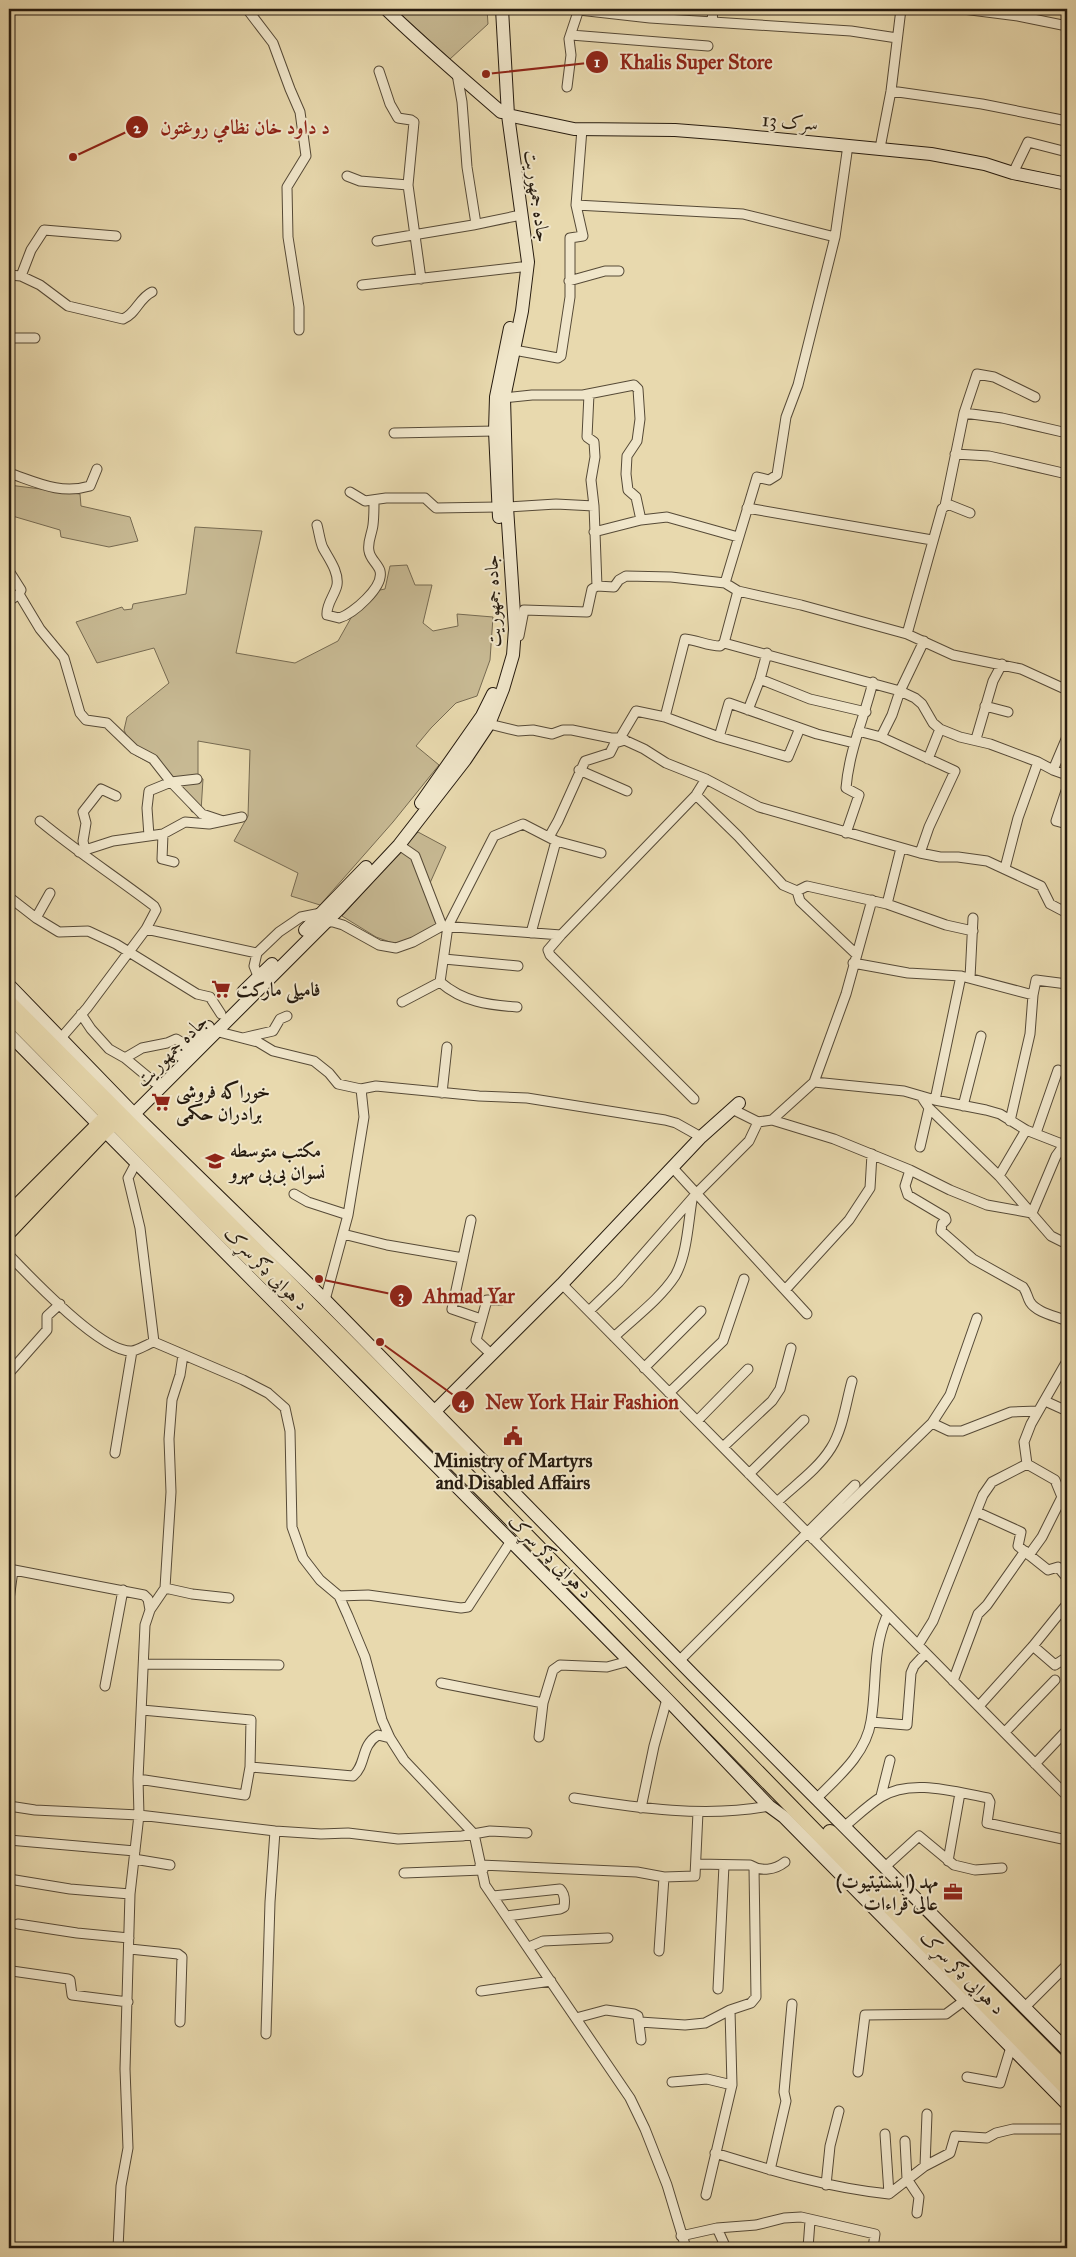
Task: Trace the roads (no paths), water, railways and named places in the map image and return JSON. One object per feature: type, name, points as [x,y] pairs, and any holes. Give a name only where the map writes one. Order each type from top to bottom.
[{"type":"main road","points":[[386,9],[421,44],[456,71],[504,114]]},
{"type":"main road","name":"جاده جمهوریت","points":[[115,1117],[154,1082],[258,976],[324,917],[399,845],[465,760],[489,724],[503,689],[514,645],[515,629],[495,431],[496,397],[516,302],[522,259],[518,214],[504,114],[496,9]]},
{"type":"main road","name":"جاده جمهوریت","points":[[502,9],[504,114]]},
{"type":"main road","name":"سرک 13","points":[[504,114],[582,129],[674,130],[931,154],[985,164],[1013,173],[1067,184]]},
{"type":"main road","name":"جاده جمهوریت","points":[[115,1117],[216,1031],[324,917],[394,839],[482,716],[498,682],[506,651],[507,629],[503,507],[504,398],[522,311],[528,262],[518,214]]},
{"type":"main road","name":"د هوایی ډګر سړک","points":[[9,985],[61,1038],[115,1117],[136,1163],[511,1541],[770,1806],[1067,2104]]},
{"type":"main road","points":[[9,1002],[115,1117],[1067,2089]]},
{"type":"main road","points":[[9,1015],[501,1496],[830,1833],[1067,2071]]},
{"type":"main road","name":"د هوایی ډګر سړک","points":[[9,1034],[115,1117],[325,1300],[679,1661],[816,1799],[886,1866],[1067,2050]]},
{"type":"main road","points":[[435,1411],[562,1284],[701,1137],[735,1106]]},
{"type":"main road","points":[[9,1214],[115,1117]]},
{"type":"main road","points":[[9,1232],[115,1117]]},
{"type":"street","points":[[247,9],[273,43],[300,112],[306,156],[287,188],[288,237],[299,306],[299,330]]},
{"type":"street","points":[[568,87],[569,39],[579,9],[712,22],[841,30],[897,38]]},
{"type":"street","points":[[712,22],[713,9]]},
{"type":"street","points":[[880,148],[891,91],[901,9]]},
{"type":"street","points":[[963,9],[1018,16],[1067,26]]},
{"type":"street","points":[[571,35],[708,46]]},
{"type":"street","points":[[456,71],[462,102],[467,167],[476,224]]},
{"type":"street","points":[[378,72],[390,104],[398,118],[414,122],[408,185],[421,279]]},
{"type":"street","points":[[891,91],[982,104],[1067,120]]},
{"type":"street","points":[[514,350],[558,358],[561,356],[570,297],[570,238],[584,236],[576,206],[582,129]]},
{"type":"street","points":[[1013,173],[1028,142],[1067,152]]},
{"type":"street","points":[[725,584],[746,508],[757,477],[769,480],[777,475],[786,417],[798,385],[835,237],[848,145]]},
{"type":"street","points":[[347,176],[360,181],[408,185]]},
{"type":"street","points":[[576,206],[743,214],[835,237]]},
{"type":"street","points":[[377,240],[476,224],[518,214]]},
{"type":"street","points":[[21,276],[31,250],[44,230],[116,236]]},
{"type":"street","points":[[362,285],[521,266]]},
{"type":"street","points":[[569,281],[605,271],[619,271]]},
{"type":"street","points":[[9,275],[21,276],[40,285],[68,306],[123,319],[128,317],[147,294],[152,292]]},
{"type":"street","points":[[9,338],[35,338]]},
{"type":"street","points":[[907,634],[932,540],[942,509],[945,506],[964,413],[971,398],[977,374],[994,377],[1035,397]]},
{"type":"street","points":[[504,398],[532,395],[589,394],[634,385],[638,389],[640,419],[637,441],[627,456],[626,474],[628,490],[636,497],[641,520]]},
{"type":"street","points":[[589,394],[587,437],[594,442],[596,450],[591,480],[594,506],[597,586]]},
{"type":"street","points":[[964,413],[1002,418],[1067,434]]},
{"type":"street","points":[[394,434],[495,431]]},
{"type":"street","points":[[955,454],[989,456],[1067,474]]},
{"type":"street","points":[[9,473],[44,487],[64,489],[90,486],[97,469]]},
{"type":"street","points":[[350,492],[365,501],[386,498],[425,498],[436,508],[556,504],[594,506]]},
{"type":"street","points":[[317,525],[322,547],[329,556],[336,575],[337,586],[326,610],[326,615],[339,618],[351,612],[376,590],[380,581],[380,570],[369,552],[370,536],[373,527],[374,501]]},
{"type":"street","points":[[945,506],[950,505],[970,513]]},
{"type":"street","points":[[746,508],[932,540]]},
{"type":"street","points":[[594,532],[641,520],[667,517],[738,537]]},
{"type":"street","points":[[9,571],[21,590],[19,594],[9,601]]},
{"type":"street","points":[[514,645],[520,634],[524,610],[587,612],[592,589],[597,586],[614,587],[619,580],[626,576],[671,577],[725,584],[738,591],[801,605],[907,634],[953,655],[1021,669],[1067,690]]},
{"type":"street","points":[[665,717],[685,639],[698,640],[714,646],[720,646],[724,643],[738,591]]},
{"type":"street","points":[[19,594],[40,629],[64,658],[80,713],[86,720],[107,723],[134,749],[153,759],[171,782],[202,814],[223,821]]},
{"type":"street","points":[[881,737],[924,641]]},
{"type":"street","points":[[724,643],[767,653],[900,691],[915,698],[922,704],[933,723],[940,729],[960,737],[976,739],[1067,775]]},
{"type":"street","points":[[748,710],[760,679],[767,653]]},
{"type":"street","points":[[976,739],[993,681],[1002,664]]},
{"type":"street","points":[[760,679],[810,699],[866,712]]},
{"type":"street","points":[[846,833],[859,795],[846,788],[854,743],[866,712],[873,682]]},
{"type":"street","points":[[719,737],[729,703],[800,728],[854,743]]},
{"type":"street","points":[[985,706],[1008,712]]},
{"type":"street","points":[[531,933],[558,821],[580,770],[588,758],[610,753],[615,743],[622,739],[636,711],[665,717],[719,737],[788,757],[800,728]]},
{"type":"street","points":[[489,724],[518,731],[533,730],[552,734],[563,730],[572,730],[622,739],[644,749],[666,764],[706,780],[759,807],[920,853],[940,857],[971,858],[988,861],[1041,886],[1050,904],[1067,913]]},
{"type":"street","points":[[928,759],[940,729]]},
{"type":"street","points":[[858,731],[881,737],[955,771],[929,827],[920,853]]},
{"type":"street","points":[[1053,770],[1067,737]]},
{"type":"street","points":[[1004,868],[1018,818],[1038,762]]},
{"type":"street","points":[[580,770],[627,791]]},
{"type":"street","points":[[149,836],[147,808],[150,791],[171,782],[197,779]]},
{"type":"street","points":[[694,1099],[548,953],[548,950],[696,795],[706,780]]},
{"type":"street","points":[[1067,788],[1056,821],[1067,824]]},
{"type":"street","points":[[82,851],[86,823],[83,812],[101,789],[116,796]]},
{"type":"street","points":[[696,795],[738,836],[783,885],[797,891],[807,886],[872,900],[973,932]]},
{"type":"street","points":[[82,851],[112,841],[163,834],[185,822],[209,824],[242,817]]},
{"type":"street","points":[[40,821],[156,908],[146,929],[61,1038]]},
{"type":"street","points":[[445,926],[494,836],[523,824],[553,839],[600,853]]},
{"type":"street","points":[[163,834],[162,859],[174,862]]},
{"type":"street","points":[[399,845],[416,856],[445,926],[444,959],[440,982]]},
{"type":"street","points":[[887,904],[901,848]]},
{"type":"street","points":[[797,891],[800,901],[855,958],[908,973],[965,977],[1033,995]]},
{"type":"street","points":[[36,918],[50,893]]},
{"type":"street","points":[[9,897],[36,918],[59,932],[88,931],[128,952],[197,994],[210,997],[221,1014]]},
{"type":"street","points":[[772,1120],[814,1082],[846,994],[872,900]]},
{"type":"street","points":[[258,976],[254,966],[257,953],[279,932],[301,917],[324,917],[379,945],[396,948],[445,926],[561,935]]},
{"type":"street","points":[[935,1100],[965,977],[973,932],[973,918]]},
{"type":"street","points":[[146,929],[257,953]]},
{"type":"street","points":[[444,959],[518,966]]},
{"type":"street","points":[[1010,1121],[1030,1034],[1036,980],[1067,984]]},
{"type":"street","points":[[402,1002],[440,982]]},
{"type":"street","points":[[440,982],[451,991],[468,1000],[488,1005],[517,1007]]},
{"type":"street","points":[[81,1014],[90,1029],[110,1050],[125,1058],[154,1082]]},
{"type":"street","points":[[239,1039],[273,1031],[280,1019],[287,1016]]},
{"type":"street","points":[[216,1031],[239,1039],[258,1042],[274,1050],[314,1062],[329,1073],[338,1084],[350,1088],[361,1089],[376,1086],[442,1093],[528,1098],[665,1120],[676,1123],[701,1137]]},
{"type":"street","points":[[964,1106],[981,1036]]},
{"type":"street","points":[[125,1058],[142,1048],[167,1043],[176,1039],[188,1046]]},
{"type":"street","points":[[442,1093],[447,1047]]},
{"type":"street","points":[[1036,1133],[1058,1070]]},
{"type":"street","points":[[814,1082],[870,1086],[904,1091],[935,1100],[986,1110],[1026,1130],[1066,1142],[1056,1156],[1032,1213]]},
{"type":"street","points":[[325,1300],[348,1215],[364,1116],[361,1089]]},
{"type":"street","points":[[921,1096],[929,1108],[999,1176],[1051,1236],[1067,1244]]},
{"type":"street","points":[[735,1106],[758,1122],[772,1120],[834,1139],[910,1170],[950,1190],[987,1205],[1032,1213]]},
{"type":"street","points":[[920,1147],[929,1108]]},
{"type":"street","points":[[589,1311],[631,1269],[694,1197],[749,1141],[758,1122]]},
{"type":"street","points":[[999,1176],[1026,1130]]},
{"type":"street","points":[[786,1289],[849,1220],[870,1188],[872,1154]]},
{"type":"street","points":[[136,1163],[128,1178],[140,1228],[154,1342]]},
{"type":"street","points":[[672,1167],[694,1197],[786,1289],[807,1314]]},
{"type":"street","points":[[910,1170],[905,1186],[908,1195],[945,1217],[946,1220],[942,1224],[942,1231],[973,1258],[1023,1288],[1028,1294],[1029,1301],[1037,1308],[1067,1321]]},
{"type":"street","points":[[294,1194],[308,1202],[348,1215]]},
{"type":"street","points":[[614,1337],[660,1294],[674,1276],[680,1262],[694,1197]]},
{"type":"street","points":[[471,1220],[452,1309],[481,1319]]},
{"type":"street","points":[[343,1234],[387,1245],[463,1258]]},
{"type":"street","points":[[9,1255],[36,1283],[105,1342],[132,1351],[154,1342],[243,1380],[268,1393],[285,1408],[290,1431],[292,1527],[304,1558],[320,1580],[339,1596],[364,1657],[382,1720],[390,1738],[404,1760],[474,1834],[485,1885],[630,2098],[645,2129],[667,2185],[686,2248]]},
{"type":"street","points":[[669,1393],[723,1341],[744,1278]]},
{"type":"street","points":[[562,1284],[1035,1764],[1066,1792]]},
{"type":"street","points":[[491,1354],[476,1340],[487,1300],[501,1300]]},
{"type":"street","points":[[9,1373],[47,1330],[47,1316],[60,1304]]},
{"type":"street","points":[[644,1368],[701,1311]]},
{"type":"street","points":[[679,1661],[932,1423],[950,1395],[977,1318]]},
{"type":"street","points":[[723,1447],[772,1401],[780,1388],[791,1348]]},
{"type":"street","points":[[115,1452],[132,1351]]},
{"type":"street","points":[[118,2248],[121,2186],[128,2148],[125,2069],[130,1950],[130,1894],[139,1815],[138,1779],[145,1664],[145,1625],[150,1610],[164,1588],[171,1492],[169,1439],[172,1400],[180,1375],[183,1355]]},
{"type":"street","points":[[1027,1464],[1024,1442],[1038,1411],[1067,1361]]},
{"type":"street","points":[[697,1421],[748,1369]]},
{"type":"street","points":[[777,1502],[817,1465],[832,1447],[841,1424],[852,1381]]},
{"type":"street","points":[[1045,1401],[1067,1411]]},
{"type":"street","points":[[932,1423],[949,1431],[962,1431],[1011,1412],[1038,1411]]},
{"type":"street","points":[[749,1474],[804,1420]]},
{"type":"street","points":[[918,1645],[933,1621],[983,1495],[992,1482],[1027,1464]]},
{"type":"street","points":[[953,1680],[978,1614],[1042,1536],[1062,1497],[1055,1480],[1027,1464]]},
{"type":"street","points":[[810,1536],[855,1485]]},
{"type":"street","points":[[977,1512],[1021,1532],[1018,1546],[1048,1570],[1058,1567],[1067,1578]]},
{"type":"street","points":[[339,1596],[368,1595],[461,1608],[468,1607],[511,1541]]},
{"type":"street","points":[[9,1600],[11,1569],[144,1595],[148,1599],[150,1610]]},
{"type":"street","points":[[164,1588],[192,1594],[230,1598]]},
{"type":"street","points":[[105,1686],[123,1590]]},
{"type":"street","points":[[979,1706],[1067,1604]]},
{"type":"street","points":[[816,1799],[847,1768],[856,1755],[871,1722],[877,1648],[886,1618],[890,1616]]},
{"type":"street","points":[[1032,1646],[1055,1665],[1067,1657]]},
{"type":"street","points":[[871,1722],[907,1725],[911,1673],[914,1666],[926,1653]]},
{"type":"street","points":[[539,1737],[543,1703],[554,1670],[560,1665],[608,1666],[629,1661]]},
{"type":"street","points":[[145,1664],[279,1664]]},
{"type":"street","points":[[1005,1732],[1055,1680]]},
{"type":"street","points":[[441,1683],[543,1703]]},
{"type":"street","points":[[641,1808],[654,1746],[667,1700]]},
{"type":"street","points":[[138,1779],[246,1795],[250,1767],[252,1720],[142,1710]]},
{"type":"street","points":[[1035,1764],[1067,1730]]},
{"type":"street","points":[[250,1767],[352,1776],[360,1767],[369,1741],[378,1735],[390,1738]]},
{"type":"street","points":[[881,1796],[890,1760]]},
{"type":"street","points":[[844,1826],[881,1796],[902,1788],[917,1787],[960,1792],[989,1799],[987,1823],[1067,1840]]},
{"type":"street","points":[[948,1861],[960,1792]]},
{"type":"street","points":[[574,1798],[641,1808],[698,1812],[754,1809],[770,1806]]},
{"type":"street","points":[[9,1806],[35,1810],[139,1815],[275,1831],[321,1834],[348,1833],[398,1839],[474,1834],[490,1831],[527,1833]]},
{"type":"street","points":[[404,1873],[482,1867],[628,1871],[664,1877],[695,1876],[698,1812]]},
{"type":"street","points":[[266,2034],[270,1902],[275,1831]]},
{"type":"street","points":[[886,1866],[920,1836],[954,1866],[975,1870],[1002,1868]]},
{"type":"street","points":[[9,1840],[134,1855],[170,1865]]},
{"type":"street","points":[[696,1864],[750,1865],[754,1868],[776,1869],[785,1862]]},
{"type":"street","points":[[718,1989],[724,1864]]},
{"type":"street","points":[[640,2022],[685,2025],[705,2023],[730,2010],[751,2003],[756,1997],[754,1868]]},
{"type":"street","points":[[658,1951],[664,1877]]},
{"type":"street","points":[[9,1879],[70,1889],[130,1894]]},
{"type":"street","points":[[493,1896],[560,1889],[563,1892],[564,1907],[560,1909],[507,1916]]},
{"type":"street","points":[[18,1924],[77,1933],[129,1938]]},
{"type":"street","points":[[528,1947],[543,1941],[608,1938]]},
{"type":"street","points":[[130,1950],[178,1954],[182,1957],[180,2022]]},
{"type":"street","points":[[1024,2008],[1067,1965]]},
{"type":"street","points":[[12,1970],[68,1979],[70,1980],[72,1995],[128,2002]]},
{"type":"street","points":[[481,1991],[552,1981]]},
{"type":"street","points":[[858,2072],[865,2015],[946,2014],[965,2000]]},
{"type":"street","points":[[770,2170],[786,2101],[784,2092],[792,2004]]},
{"type":"street","points":[[576,2018],[606,2010],[634,2014],[638,2016],[640,2022],[641,2040]]},
{"type":"street","points":[[706,2195],[732,2085],[730,2010]]},
{"type":"street","points":[[966,2077],[1000,2083],[1011,2047]]},
{"type":"street","points":[[672,2082],[707,2079],[732,2085]]},
{"type":"street","points":[[826,2185],[830,2146],[839,2111]]},
{"type":"street","points":[[925,2166],[927,2114]]},
{"type":"street","points":[[715,2153],[826,2185],[889,2194],[925,2166],[950,2153],[955,2136],[987,2138],[996,2133],[1013,2129],[1067,2129]]},
{"type":"street","points":[[885,2134],[889,2194]]},
{"type":"street","points":[[905,2140],[907,2179],[919,2197],[917,2213]]},
{"type":"street","points":[[681,2236],[717,2228],[756,2225],[784,2218],[801,2217],[810,2221],[875,2234],[873,2248]]},
{"type":"street","points":[[808,2248],[810,2221]]},
{"type":"street","points":[[717,2228],[726,2248]]},
{"type":"place","name":"Khalis Super Store","points":[[486,74]]},
{"type":"place","name":"د داود خان نظامي روغتون","points":[[73,157]]},
{"type":"place","name":"فامیلی مارکت","points":[[221,989]]},
{"type":"place","name":"خوراکه فروشی برادران حکمی","points":[[161,1102]]},
{"type":"place","name":"مکتب متوسطه نسوان بی‌بی مهرو","points":[[215,1161]]},
{"type":"place","name":"Ahmad Yar","points":[[319,1279]]},
{"type":"place","name":"New York Hair Fashion","points":[[380,1342]]},
{"type":"place","name":"Ministry of Martyrs and Disabled Affairs","points":[[513,1436]]},
{"type":"place","name":"مهد (اینستیتیوت) عالی قراءات","points":[[953,1892]]}]
